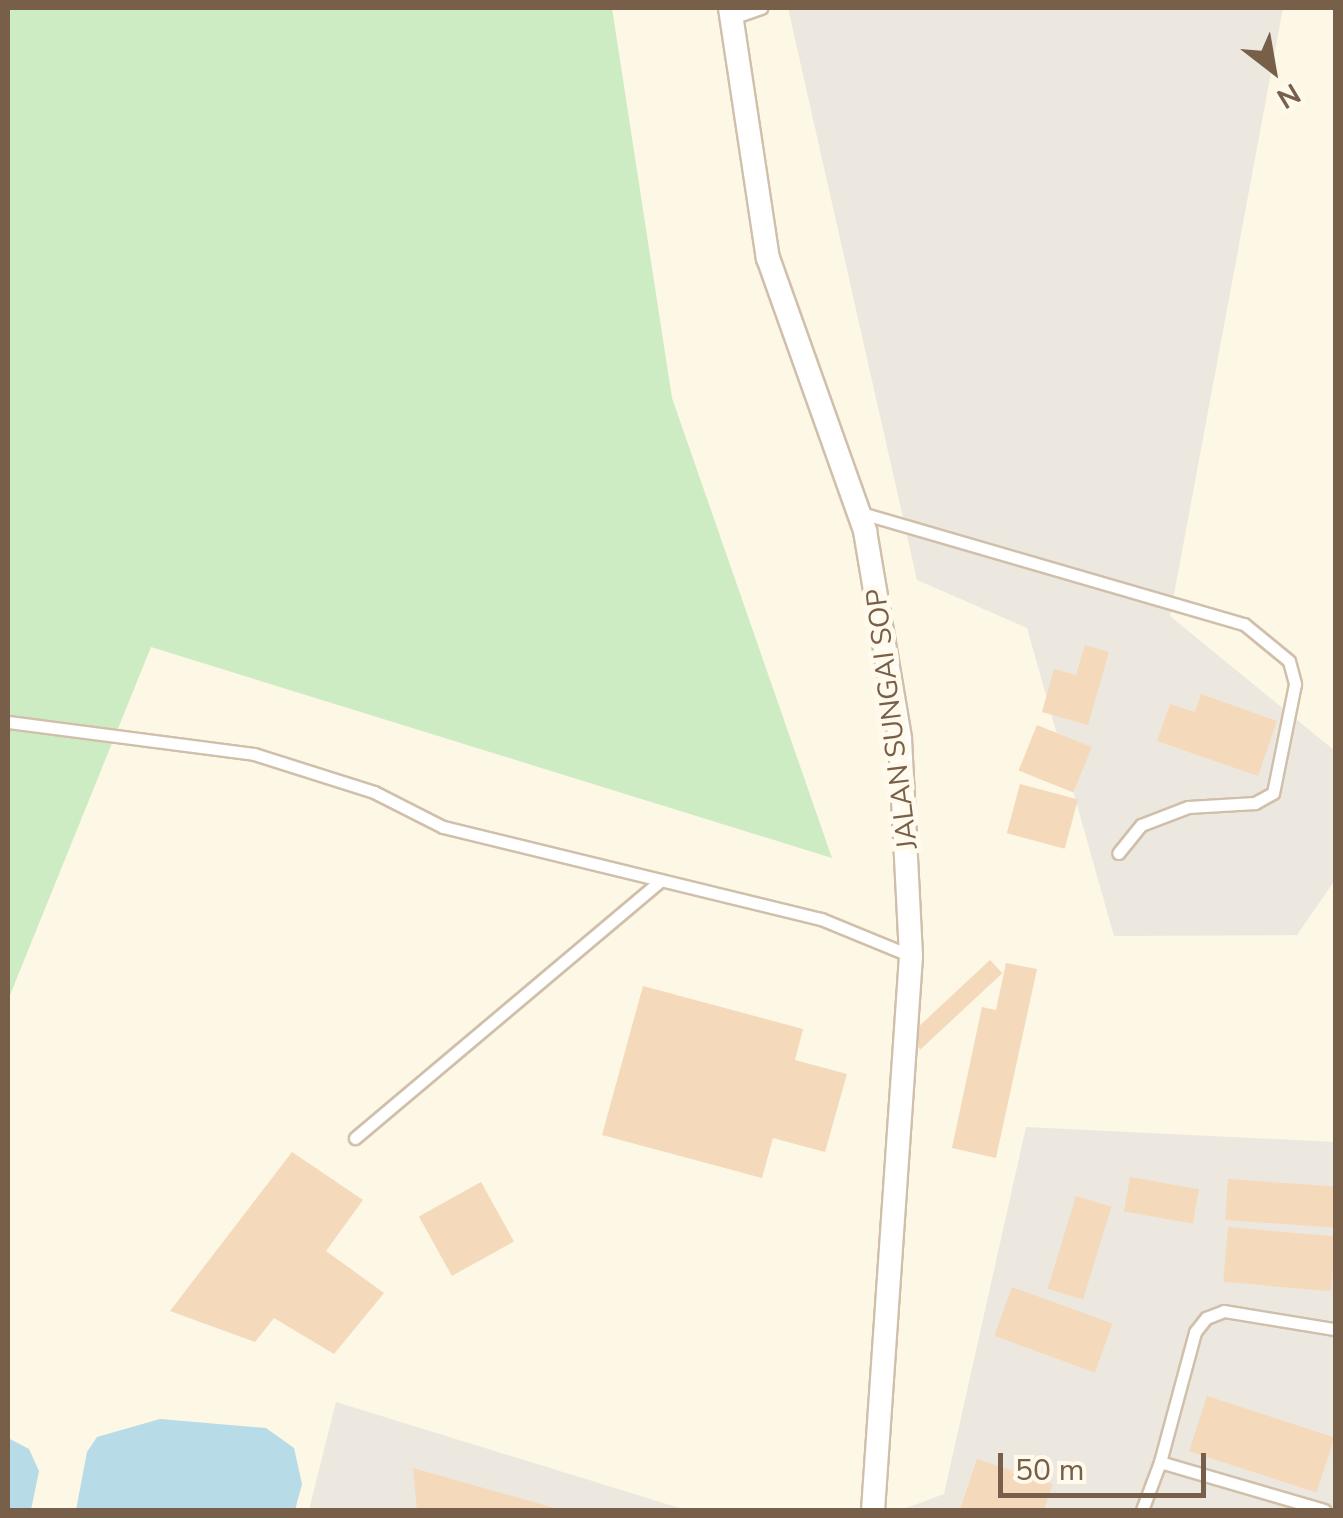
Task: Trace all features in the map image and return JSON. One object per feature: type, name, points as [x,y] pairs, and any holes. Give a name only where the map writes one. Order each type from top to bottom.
[{"type":"street","name":"JALAN SUNGAI SOP","points":[[731,13],[768,258],[858,512],[876,577],[900,738],[911,956],[873,1510]]},
{"type":"lane","points":[[731,13],[761,8]]},
{"type":"lane","points":[[858,512],[1244,624],[1288,661],[1295,684],[1273,793],[1255,803],[1209,803],[1171,813],[1140,825],[1118,853]]},
{"type":"lane","points":[[8,722],[254,754],[358,786],[444,827],[821,920],[911,956]]},
{"type":"lane","points":[[355,1138],[660,880]]},
{"type":"lane","points":[[1142,1510],[1160,1462],[1196,1332],[1206,1318],[1224,1311],[1334,1329]]},
{"type":"lane","points":[[1160,1462],[1324,1510]]},
{"type":"shaded area","points":[[788,8],[1283,8],[1170,616],[1335,751],[1335,880],[1297,935],[1114,936],[1027,628],[917,580]]},
{"type":"shaded area","points":[[1026,1127],[1335,1142],[1335,1510],[901,1510],[944,1494]]},
{"type":"shaded area","points":[[336,1402],[686,1510],[309,1510]]},
{"type":"green space","points":[[8,8],[612,8],[672,398],[832,858],[151,647],[8,1000]]},
{"type":"water","points":[[160,1419],[266,1428],[294,1448],[302,1484],[295,1510],[76,1510],[87,1452],[97,1437]]},
{"type":"water","points":[[10,1439],[29,1449],[39,1471],[31,1510],[8,1510]]},
{"type":"building","points":[[1085,645],[1109,652],[1088,725],[1042,712],[1054,669],[1076,675]]},
{"type":"building","points":[[1201,694],[1277,721],[1258,776],[1157,741],[1170,704],[1195,712]]},
{"type":"building","points":[[1037,725],[1092,747],[1073,793],[1019,770]]},
{"type":"building","points":[[1020,784],[1078,800],[1065,849],[1007,833]]},
{"type":"building","points":[[990,960],[1002,973],[920,1050],[908,1036]]},
{"type":"building","points":[[1006,963],[1037,969],[996,1158],[952,1148],[982,1007],[996,1010]]},
{"type":"building","points":[[643,986],[803,1029],[795,1060],[847,1074],[825,1152],[773,1138],[762,1178],[602,1135]]},
{"type":"building","points":[[292,1152],[363,1200],[326,1251],[384,1293],[334,1354],[274,1318],[255,1342],[170,1311]]},
{"type":"building","points":[[1130,1177],[1199,1189],[1193,1224],[1124,1211]]},
{"type":"building","points":[[1228,1179],[1336,1187],[1333,1227],[1225,1220]]},
{"type":"building","points":[[481,1182],[514,1241],[452,1276],[419,1216]]},
{"type":"building","points":[[1076,1196],[1111,1207],[1083,1300],[1048,1289]]},
{"type":"building","points":[[1228,1227],[1336,1236],[1331,1291],[1223,1282]]},
{"type":"building","points":[[1012,1287],[1113,1324],[1095,1372],[994,1336]]},
{"type":"building","points":[[1207,1396],[1334,1437],[1317,1493],[1189,1451]]},
{"type":"building","points":[[977,1459],[1053,1484],[1044,1510],[960,1510]]},
{"type":"building","points":[[413,1468],[558,1509],[417,1510]]}]
